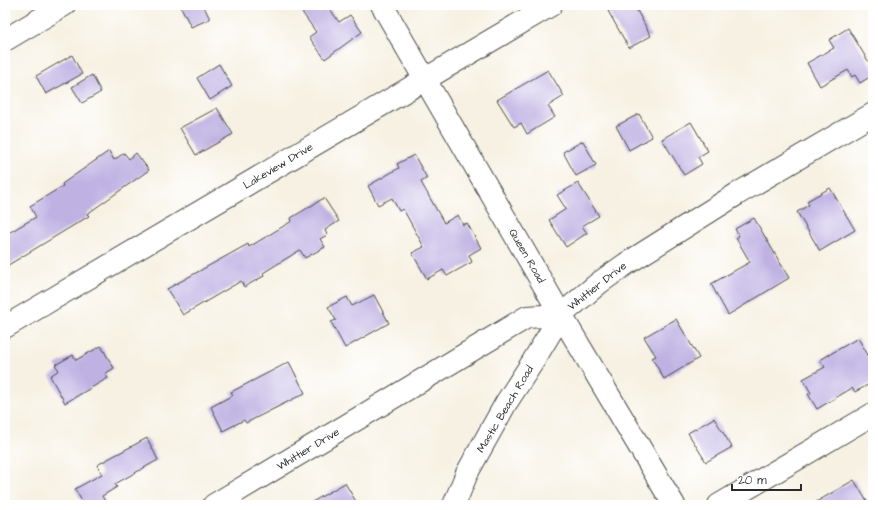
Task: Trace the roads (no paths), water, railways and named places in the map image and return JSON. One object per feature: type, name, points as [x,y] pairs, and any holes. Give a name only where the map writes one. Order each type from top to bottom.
[{"type":"street","points":[[5,40],[64,5]]},
{"type":"street","name":"Queen Road","points":[[382,5],[561,315],[674,505]]},
{"type":"street","name":"Lakeview Drive","points":[[5,327],[551,5]]},
{"type":"street","name":"Whittier Drive","points":[[214,505],[527,317],[561,315],[599,283],[626,264],[737,194],[873,114]]},
{"type":"street","name":"Mastic Beach Road","points":[[454,505],[467,472],[506,403],[561,315]]},
{"type":"street","points":[[719,505],[873,414]]}]
